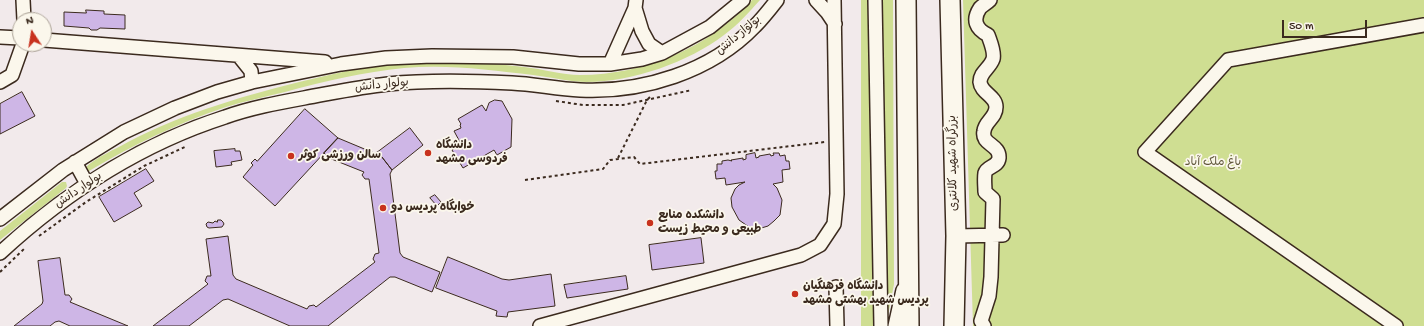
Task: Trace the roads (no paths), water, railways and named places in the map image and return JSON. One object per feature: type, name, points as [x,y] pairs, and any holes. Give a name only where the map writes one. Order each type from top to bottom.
[{"type":"highway","points":[[906,0],[909,326]]},
{"type":"highway","name":"بزرگراه شهید کلانتری","points":[[950,0],[956,236],[954,326]]},
{"type":"street","points":[[23,0],[24,12]]},
{"type":"street","name":"بولوار دانش","points":[[0,219],[75,162],[124,132],[174,108],[217,92],[252,82],[341,64],[386,58],[432,56],[513,57],[579,64],[610,64],[642,59],[662,53],[710,27],[742,0]]},
{"type":"street","name":"بولوار دانش","points":[[0,253],[22,233],[87,184],[134,156],[184,132],[224,117],[267,105],[344,90],[389,84],[434,82],[513,83],[579,90],[614,90],[648,84],[687,72],[723,52],[754,27],[777,0]]},
{"type":"street","points":[[816,0],[835,24]]},
{"type":"street","points":[[540,326],[801,256],[820,245],[834,224],[837,194],[834,0]]},
{"type":"street","points":[[875,0],[881,326]]},
{"type":"street","points":[[984,326],[981,321],[990,296],[998,235],[993,199],[985,192],[985,174],[987,170],[996,165],[999,159],[998,153],[994,146],[986,142],[984,138],[984,130],[987,123],[996,113],[996,106],[994,99],[984,91],[980,85],[980,78],[993,58],[993,52],[988,35],[980,31],[977,27],[977,20],[981,7],[990,0]]},
{"type":"street","points":[[636,4],[642,31],[649,44],[662,53]]},
{"type":"street","points":[[610,64],[636,4]]},
{"type":"street","points":[[1396,326],[1145,152],[1228,60],[1424,25]]},
{"type":"street","points":[[0,37],[12,38]]},
{"type":"street","points":[[52,41],[341,64]]},
{"type":"street","points":[[0,82],[12,75],[20,52]]},
{"type":"street","points":[[239,56],[251,71],[252,82]]},
{"type":"street","points":[[75,162],[87,184]]},
{"type":"street","points":[[956,236],[998,235]]},
{"type":"street","points":[[895,326],[908,265]]},
{"type":"street","points":[[836,287],[837,326]]},
{"type":"place","name":"دانشگاه فردوسی مشهد","points":[[428,153]]},
{"type":"place","name":"سالن ورزشی کوثر","points":[[291,156]]},
{"type":"place","name":"خوابگاه پردیس دو","points":[[383,208]]},
{"type":"place","name":"دانشکده منابع طبیعی و محیط زیست","points":[[650,223]]},
{"type":"place","name":"دانشگاه فرهنگیان پردیس شهید بهشتی مشهد","points":[[795,294]]},
{"type":"park label","name":"باغ ملک آباد","points":[[1213,163]]}]
